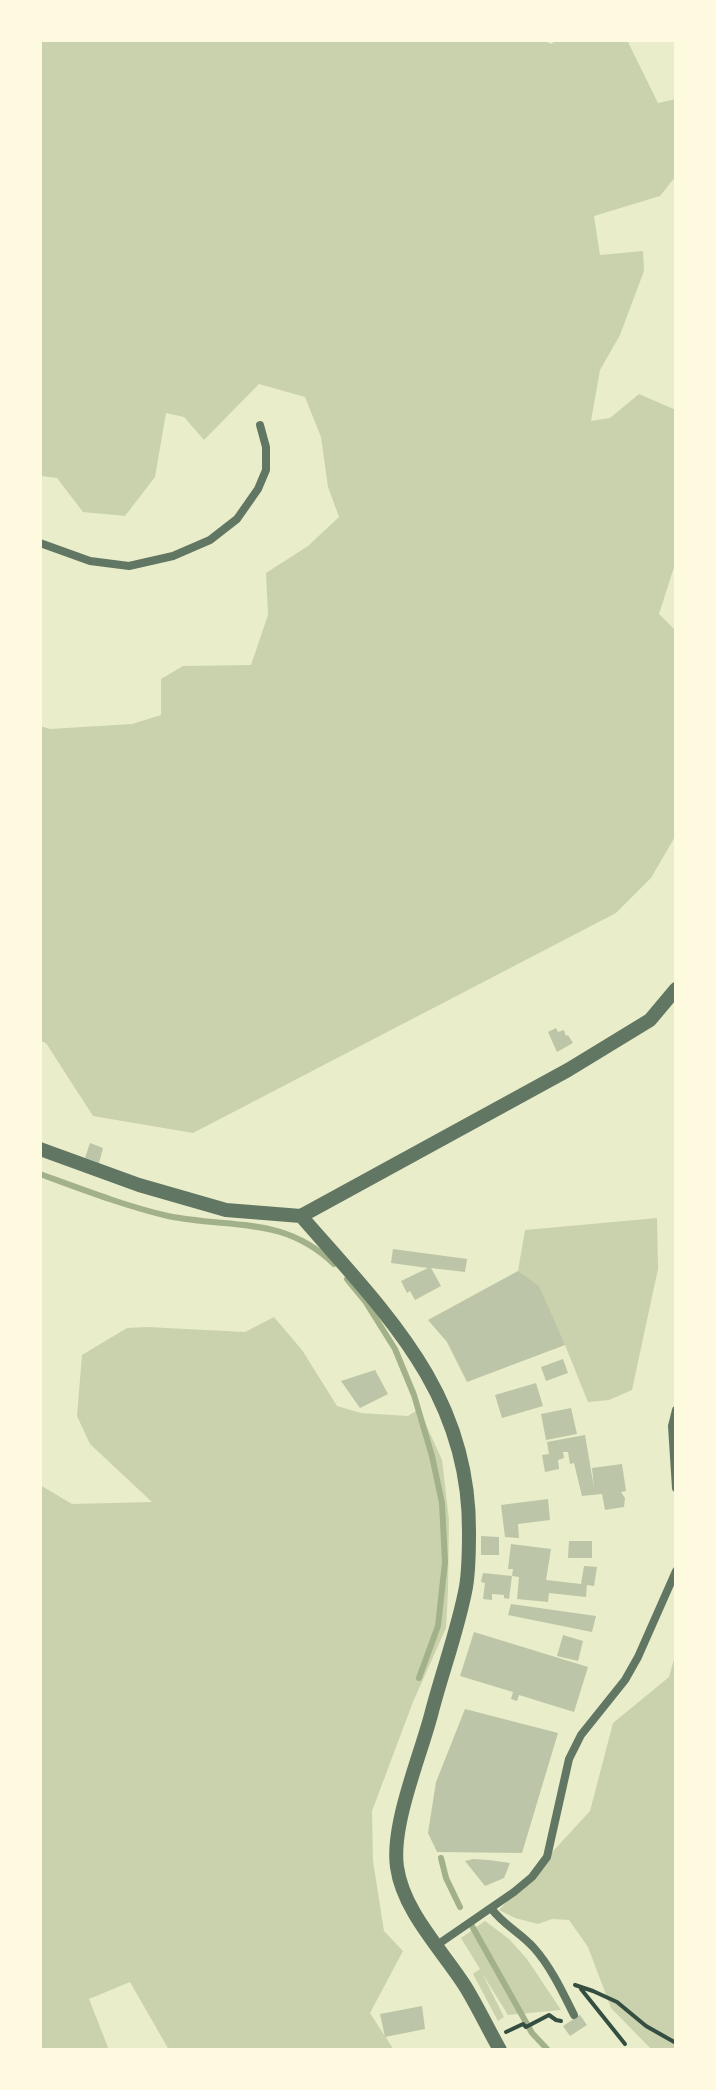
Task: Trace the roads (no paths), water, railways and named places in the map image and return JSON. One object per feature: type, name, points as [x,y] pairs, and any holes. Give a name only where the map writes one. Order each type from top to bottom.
[{"type":"street","points":[[40,543],[90,561],[129,566],[173,556],[210,540],[237,519],[258,489],[266,470],[266,447],[260,425]]},
{"type":"street","points":[[40,1149],[139,1185],[226,1210],[301,1216],[568,1070],[650,1020],[676,989]]},
{"type":"street","points":[[301,1216],[382,1310],[419,1361],[447,1412],[458,1444],[469,1505],[467,1585],[402,1814],[396,1865],[408,1904],[476,2004],[500,2050]]},
{"type":"street","points":[[676,1410],[672,1426],[676,1488]]},
{"type":"street","points":[[437,1945],[532,1877],[547,1857],[569,1759],[581,1735],[625,1680],[676,1571]]},
{"type":"street","points":[[491,1908],[534,1948],[574,2015]]},
{"type":"waterway","points":[[40,1174],[168,1216],[276,1231],[315,1248],[334,1264]]},
{"type":"waterway","points":[[347,1279],[365,1301],[395,1349],[414,1395],[442,1503],[445,1562],[438,1626],[419,1678]]},
{"type":"waterway","points":[[441,1858],[446,1878],[460,1907]]},
{"type":"waterway","points":[[472,1926],[532,2033],[548,2050]]}]
